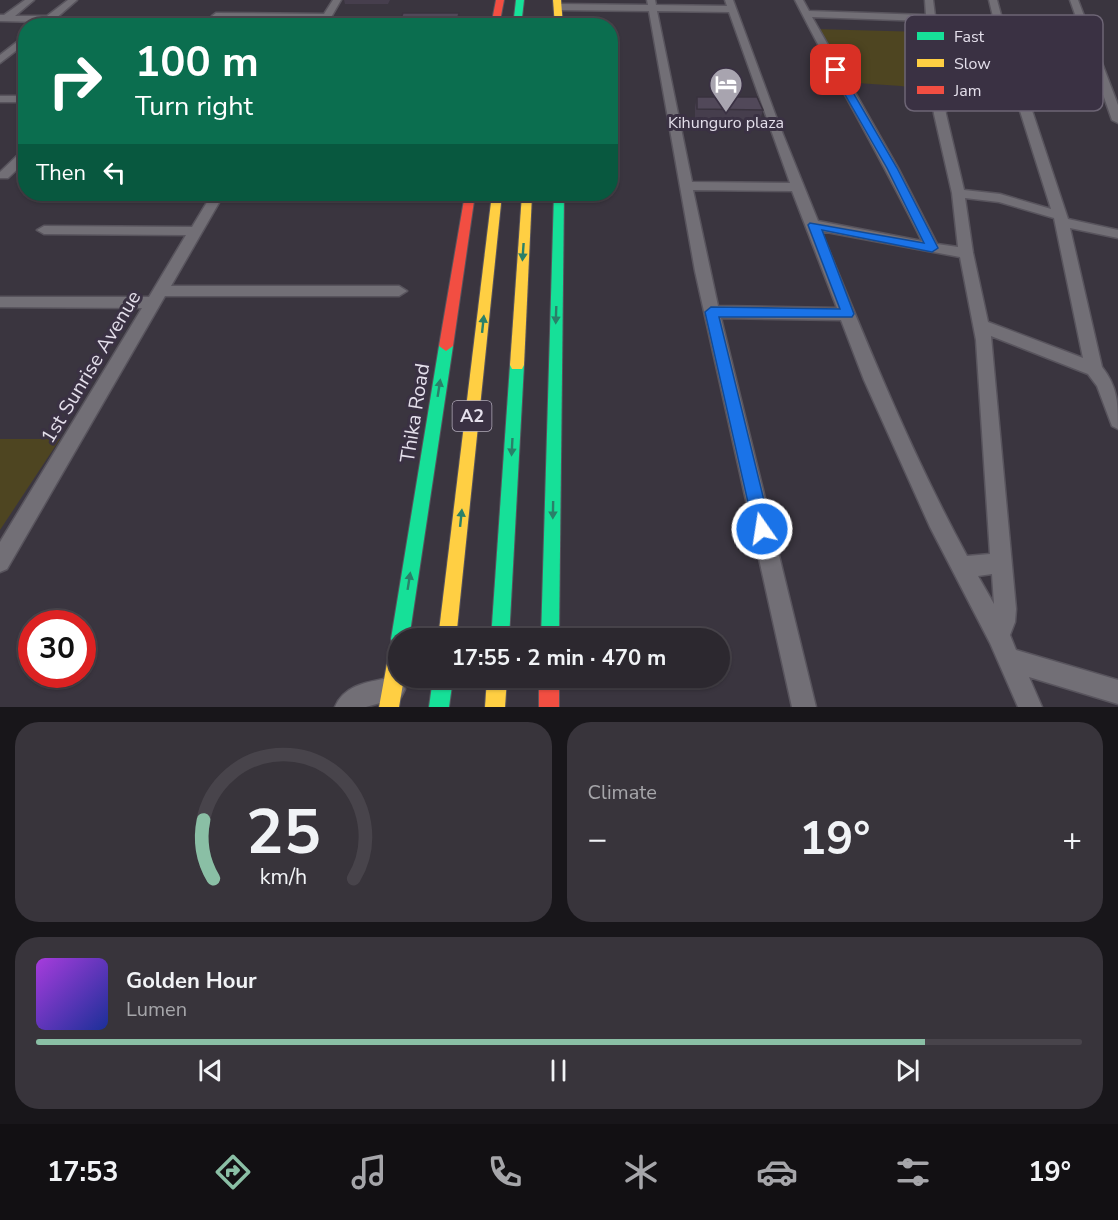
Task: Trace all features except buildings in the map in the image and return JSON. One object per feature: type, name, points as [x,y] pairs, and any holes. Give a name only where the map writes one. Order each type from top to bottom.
[{"type":"main road","points":[[497,18],[500,0]]},
{"type":"main road","points":[[518,18],[520,0]]},
{"type":"main road","name":"Thika Road","points":[[402,628],[469,201]]},
{"type":"main road","name":"A2","points":[[448,628],[496,201]]},
{"type":"main road","name":"A2","points":[[501,628],[527,201]]},
{"type":"main road","points":[[550,628],[559,201]]},
{"type":"main road","points":[[439,707],[441,688]]},
{"type":"main road","points":[[495,707],[496,688]]},
{"type":"main road","points":[[549,688],[549,707]]},
{"type":"street","points":[[2,20],[30,0]]},
{"type":"street","points":[[50,18],[73,0]]},
{"type":"street","points":[[326,18],[337,0]]},
{"type":"street","points":[[799,0],[892,168],[932,248]]},
{"type":"street","points":[[929,0],[930,15]]},
{"type":"street","points":[[993,0],[997,15]]},
{"type":"street","points":[[1074,0],[1080,15]]},
{"type":"street","points":[[558,4],[731,4],[772,122],[873,380],[960,567],[998,635],[1030,707]]},
{"type":"street","points":[[651,4],[711,312],[804,707]]},
{"type":"street","points":[[805,14],[905,17]]},
{"type":"street","points":[[216,16],[259,18]]},
{"type":"street","points":[[2,20],[18,20]]},
{"type":"street","points":[[0,60],[18,44]]},
{"type":"street","points":[[10,51],[18,51]]},
{"type":"street","points":[[1103,78],[1118,120]]},
{"type":"street","points":[[0,99],[18,99]]},
{"type":"street","points":[[940,111],[958,193],[966,253],[981,326],[989,389],[1005,609],[1005,622],[998,635]]},
{"type":"street","points":[[1025,111],[1061,219],[1094,369]]},
{"type":"street","points":[[4,175],[18,162]]},
{"type":"street","points":[[685,186],[799,187]]},
{"type":"street","points":[[958,193],[1000,198],[1061,219],[1118,234]]},
{"type":"street","name":"1st Sunrise Avenue","points":[[0,562],[214,201]]},
{"type":"street","points":[[814,225],[966,253]]},
{"type":"street","points":[[44,230],[196,231]]},
{"type":"street","points":[[0,302],[399,291]]},
{"type":"street","points":[[711,312],[848,314]]},
{"type":"street","points":[[981,326],[1094,369],[1112,384],[1118,421]]},
{"type":"street","points":[[960,567],[1002,563]]},
{"type":"street","points":[[1009,659],[1118,692]]},
{"type":"street","points":[[347,707],[360,696],[391,698]]},
{"type":"shaded area","points":[[813,29],[905,31],[905,87],[842,82]]},
{"type":"shaded area","points":[[0,439],[60,439],[0,530]]},
{"type":"traffic: fast","points":[[518,18],[520,0]]},
{"type":"traffic: fast","points":[[550,628],[559,201]]},
{"type":"traffic: fast","points":[[402,628],[446,346]]},
{"type":"traffic: fast","points":[[501,628],[517,365]]},
{"type":"traffic: fast","points":[[439,707],[442,688]]},
{"type":"traffic: slow","points":[[557,0],[558,18]]},
{"type":"traffic: slow","points":[[448,628],[496,201]]},
{"type":"traffic: slow","points":[[517,365],[527,201]]},
{"type":"traffic: slow","points":[[389,707],[392,688]]},
{"type":"traffic: slow","points":[[495,707],[496,688]]},
{"type":"traffic: jam","points":[[497,18],[500,0]]},
{"type":"traffic: jam","points":[[446,346],[469,201]]},
{"type":"traffic: jam","points":[[549,688],[549,707]]},
{"type":"place","name":"Kihunguro plaza","points":[[726,113]]},
{"type":"route","points":[[762,529],[711,312],[848,314],[814,225],[932,248],[892,168],[836,70]]}]
